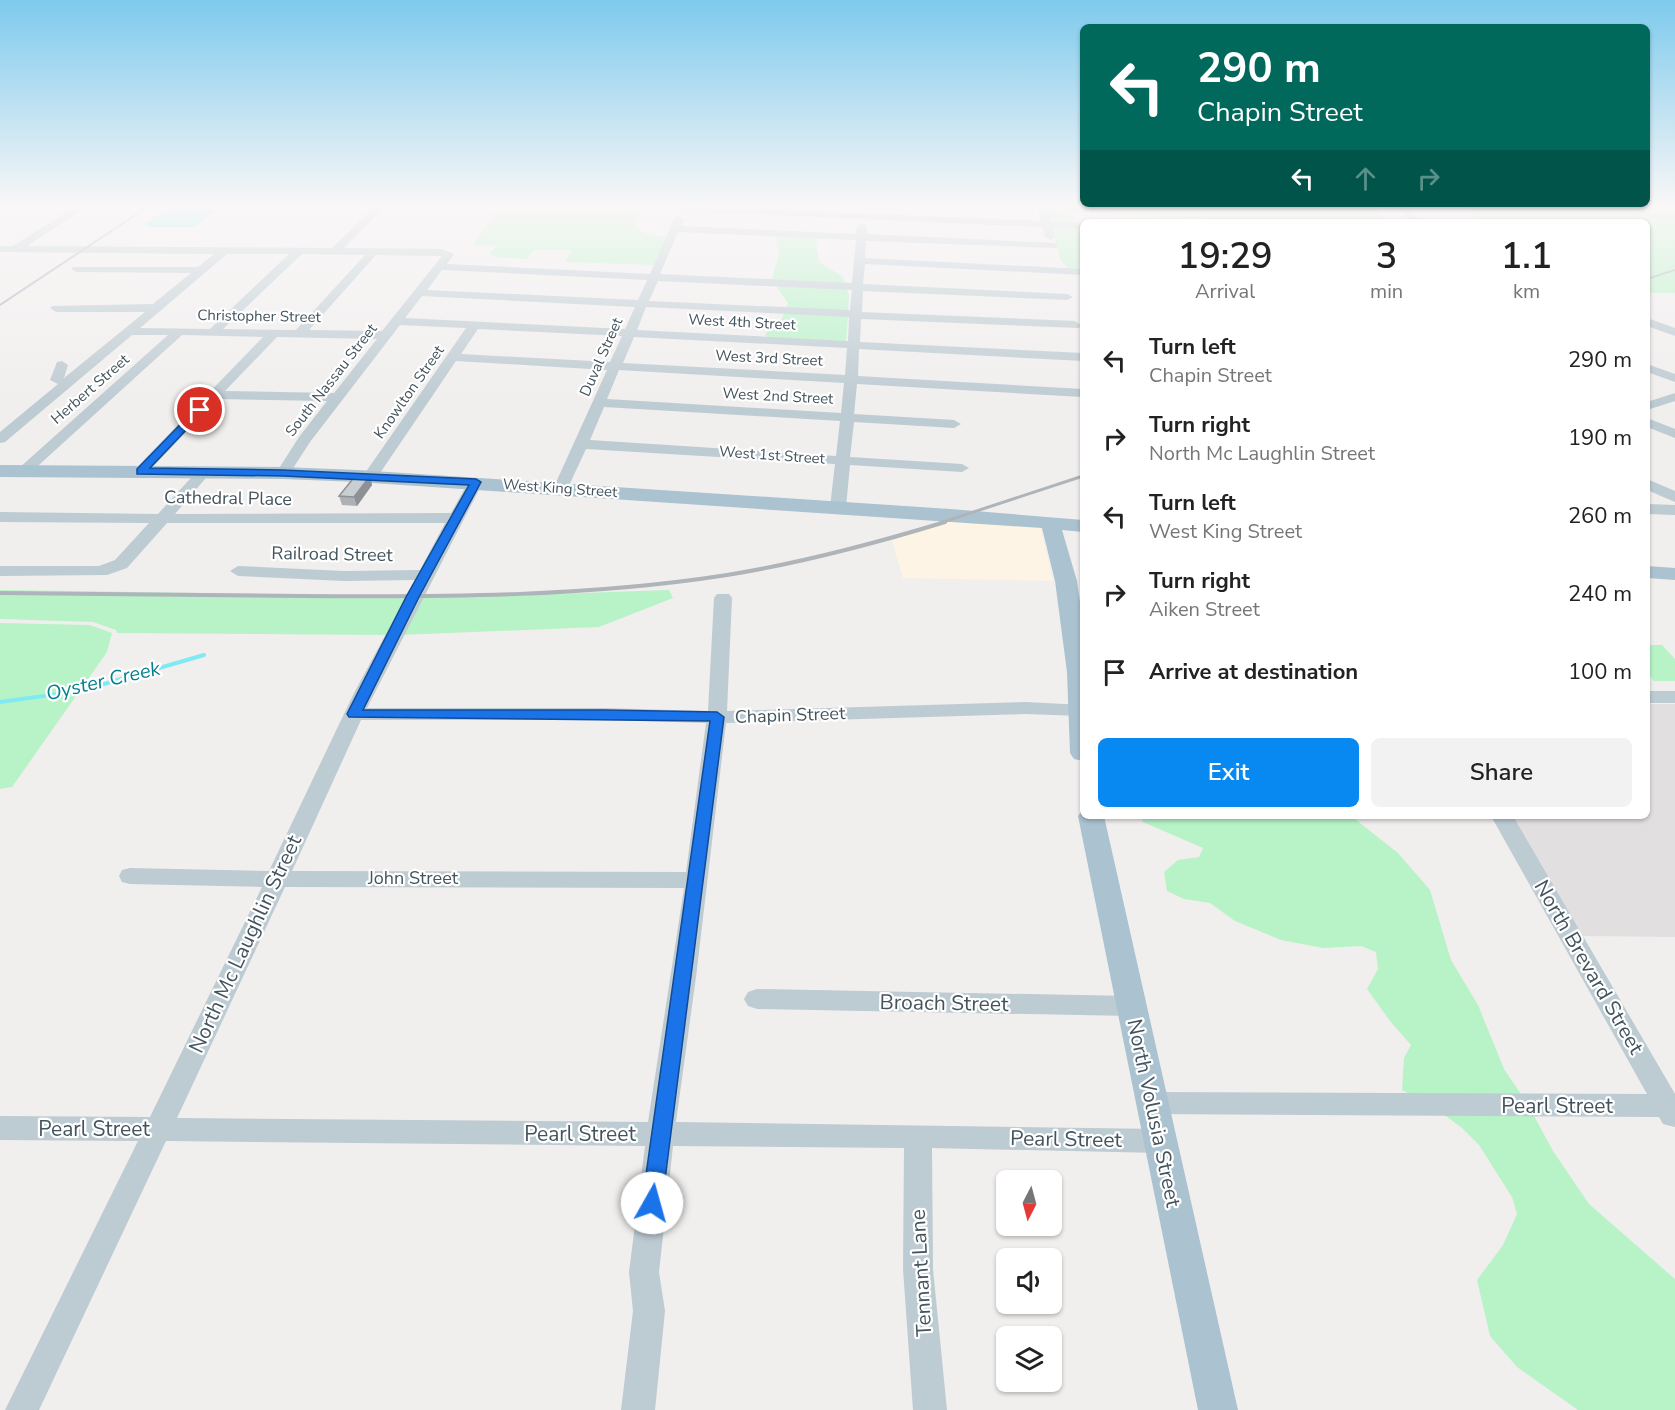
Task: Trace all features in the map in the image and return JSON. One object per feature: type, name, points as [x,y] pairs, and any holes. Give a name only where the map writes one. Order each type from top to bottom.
[{"type":"main road","name":"West King Street","points":[[0,471],[141,471],[370,476],[1080,526]]},
{"type":"main road","points":[[1050,523],[1066,581],[1080,691]]},
{"type":"main road","points":[[1650,572],[1673,576]]},
{"type":"main road","name":"North Volusia Street","points":[[1092,819],[1218,1410]]},
{"type":"street","points":[[0,439],[200,272]]},
{"type":"street","points":[[213,332],[277,272]]},
{"type":"street","points":[[299,334],[355,272]]},
{"type":"street","name":"South Nassau Street","points":[[283,473],[304,440],[437,272]]},
{"type":"street","points":[[544,272],[857,286],[1075,324]]},
{"type":"street","name":"Duval Street","points":[[561,489],[657,272]]},
{"type":"street","points":[[838,507],[859,272]]},
{"type":"street","points":[[1060,272],[1075,324]]},
{"type":"street","points":[[421,293],[1075,324]]},
{"type":"street","points":[[56,308],[156,308]]},
{"type":"street","name":"West 4th Street","points":[[399,321],[1080,357]]},
{"type":"street","points":[[1650,323],[1675,332]]},
{"type":"street","name":"Knowlton Street","points":[[370,476],[474,325]]},
{"type":"street","name":"Christopher Street","points":[[129,331],[388,335]]},
{"type":"street","name":"Herbert Street","points":[[24,471],[179,332]]},
{"type":"street","points":[[141,471],[273,334]]},
{"type":"street","name":"West 3rd Street","points":[[453,357],[1080,393]]},
{"type":"street","points":[[57,380],[62,365]]},
{"type":"street","points":[[1650,369],[1675,378]]},
{"type":"street","points":[[214,395],[339,397]]},
{"type":"street","points":[[1650,405],[1675,397]]},
{"type":"street","name":"West 2nd Street","points":[[599,403],[954,424]]},
{"type":"street","points":[[1650,423],[1675,434]]},
{"type":"street","name":"West 1st Street","points":[[582,444],[962,468]]},
{"type":"street","points":[[0,571],[101,571],[121,564],[204,472]]},
{"type":"street","name":"North Mc Laughlin Street","points":[[22,1410],[278,878],[354,714],[425,575],[476,482]]},
{"type":"street","points":[[1650,485],[1675,496]]},
{"type":"street","points":[[1650,508],[1675,510]]},
{"type":"street","name":"Cathedral Place","points":[[0,517],[354,520],[456,518]]},
{"type":"street","name":"Railroad Street","points":[[238,571],[344,576],[425,575]]},
{"type":"street","points":[[638,1410],[649,1311],[644,1272],[660,1134],[717,717],[723,598]]},
{"type":"street","points":[[1650,697],[1675,697]]},
{"type":"street","name":"Chapin Street","points":[[354,714],[604,714],[717,717],[1026,708],[1080,710]]},
{"type":"street","name":"North Brevard Street","points":[[1504,819],[1672,1111]]},
{"type":"street","name":"John Street","points":[[130,876],[696,880]]},
{"type":"street","name":"Broach Street","points":[[757,999],[1131,1006]]},
{"type":"street","name":"Pearl Street","points":[[1152,1103],[1672,1111]]},
{"type":"street","name":"Pearl Street","points":[[0,1128],[918,1136],[1160,1142]]},
{"type":"street","name":"Tennant Lane","points":[[918,1136],[918,1267],[924,1347],[930,1371],[930,1410]]},
{"type":"shaded area","points":[[942,517],[1040,525],[1053,581],[903,578],[892,541],[938,524]]},
{"type":"shaded area","points":[[1650,704],[1675,704],[1675,937],[1581,936],[1512,819],[1650,819]]},
{"type":"green space","points":[[774,272],[835,272],[843,277],[845,284],[772,280]]},
{"type":"green space","points":[[1650,272],[1675,272],[1675,293],[1650,293]]},
{"type":"green space","points":[[775,284],[846,287],[849,296],[848,312],[786,309],[788,303]]},
{"type":"green space","points":[[785,312],[848,315],[846,341],[767,338],[765,334],[781,320]]},
{"type":"green space","points":[[0,590],[407,596],[388,635],[117,633],[116,630],[93,622],[0,619]]},
{"type":"green space","points":[[669,590],[673,598],[599,627],[400,635],[419,596],[467,597]]},
{"type":"green space","points":[[0,623],[90,625],[112,633],[107,652],[12,787],[0,789]]},
{"type":"green space","points":[[1650,645],[1662,645],[1675,659],[1675,681],[1654,681],[1650,676]]},
{"type":"green space","points":[[1142,819],[1355,819],[1398,853],[1430,890],[1451,960],[1478,1005],[1504,1069],[1523,1097],[1415,1097],[1402,1090],[1404,1058],[1411,1045],[1367,989],[1378,969],[1376,952],[1361,946],[1323,948],[1281,940],[1235,921],[1210,903],[1184,899],[1167,891],[1164,872],[1178,860],[1199,857],[1203,848],[1143,822]]},
{"type":"green space","points":[[1443,1114],[1533,1114],[1553,1151],[1589,1204],[1675,1279],[1675,1410],[1578,1410],[1517,1367],[1490,1336],[1477,1280],[1503,1245],[1517,1214],[1512,1197],[1479,1145]]},
{"type":"building","points":[[356,475],[370,476],[354,497],[339,496]]},
{"type":"waterway","name":"Oyster Creek","points":[[0,702],[80,691],[204,655]]},
{"type":"railway","points":[[0,305],[50,272]]},
{"type":"railway","points":[[1650,278],[1669,272]]},
{"type":"railway","points":[[940,523],[1080,477]]},
{"type":"railway","points":[[0,593],[408,596],[568,592],[674,582],[782,565],[945,522]]},
{"type":"route","points":[[200,410],[141,471],[283,473],[476,482],[412,597],[354,714],[604,714],[717,717],[652,1203]]}]
